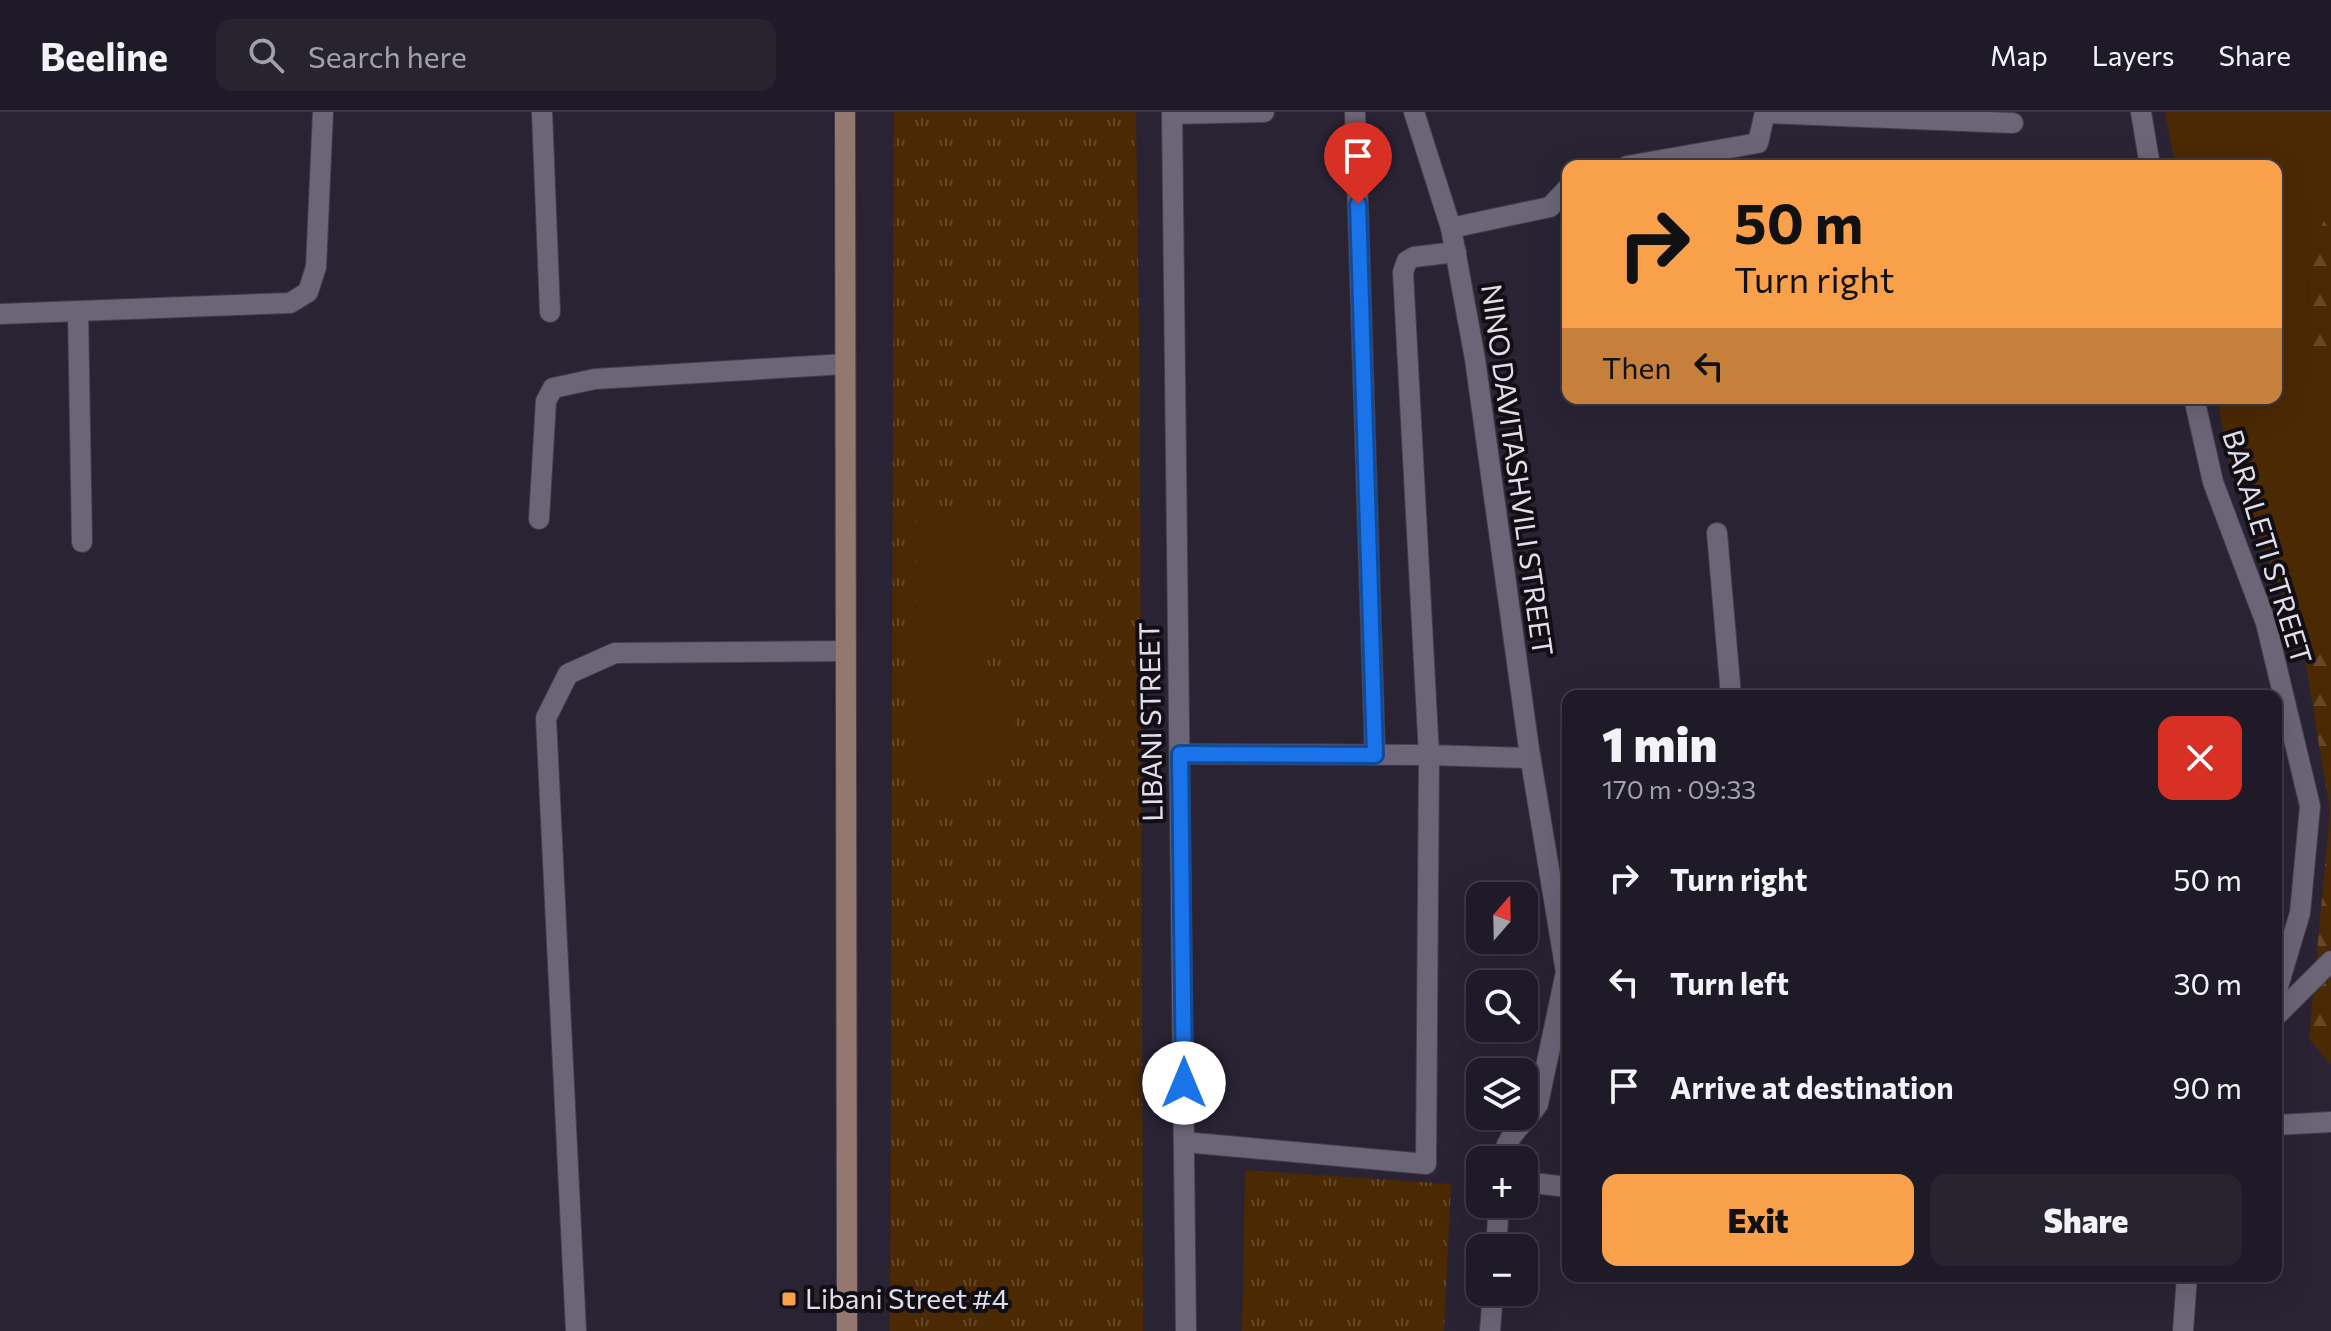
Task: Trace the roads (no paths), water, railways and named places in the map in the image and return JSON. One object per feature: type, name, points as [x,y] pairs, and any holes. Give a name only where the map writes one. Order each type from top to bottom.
[{"type":"street","points":[[0,314],[290,303],[308,292],[316,267],[323,112]]},
{"type":"street","points":[[542,112],[550,312]]},
{"type":"street","points":[[845,112],[847,1331]]},
{"type":"street","points":[[1172,113],[1264,112]]},
{"type":"street","points":[[1355,112],[1375,755]]},
{"type":"street","name":"NINO DAVITASHVILI STREET","points":[[1414,112],[1456,252],[1475,359],[1530,758],[1562,944]]},
{"type":"street","points":[[2141,112],[2149,160]]},
{"type":"street","name":"LIBANI STREET","points":[[1172,113],[1186,1331]]},
{"type":"street","points":[[1661,160],[1758,143],[1765,113],[2013,123]]},
{"type":"street","points":[[1451,228],[1550,207],[1562,194]]},
{"type":"street","points":[[1184,1142],[1426,1164],[1429,755],[1403,272],[1407,261],[1414,257],[1456,252]]},
{"type":"street","points":[[78,311],[82,542]]},
{"type":"street","points":[[539,519],[546,401],[553,388],[595,379],[845,364]]},
{"type":"street","name":"BARALETI STREET","points":[[2195,404],[2213,482],[2266,623],[2310,806],[2300,913],[2282,973]]},
{"type":"street","points":[[1717,533],[1730,690]]},
{"type":"street","points":[[576,1331],[546,718],[568,674],[615,653],[845,651]]},
{"type":"street","points":[[1180,754],[1530,758]]},
{"type":"street","points":[[2282,1010],[2331,961]]},
{"type":"street","name":"NINO DAVITASHVILI STREET","points":[[1506,1146],[1512,1133],[1527,1120],[1538,1104],[1562,996]]},
{"type":"street","points":[[2282,1125],[2331,1122]]},
{"type":"street","points":[[1538,1184],[1562,1186]]},
{"type":"street","points":[[2183,1331],[2187,1282]]},
{"type":"street","points":[[1490,1331],[1492,1306]]},
{"type":"place","name":"Libani Street #4","points":[[789,1299]]}]
